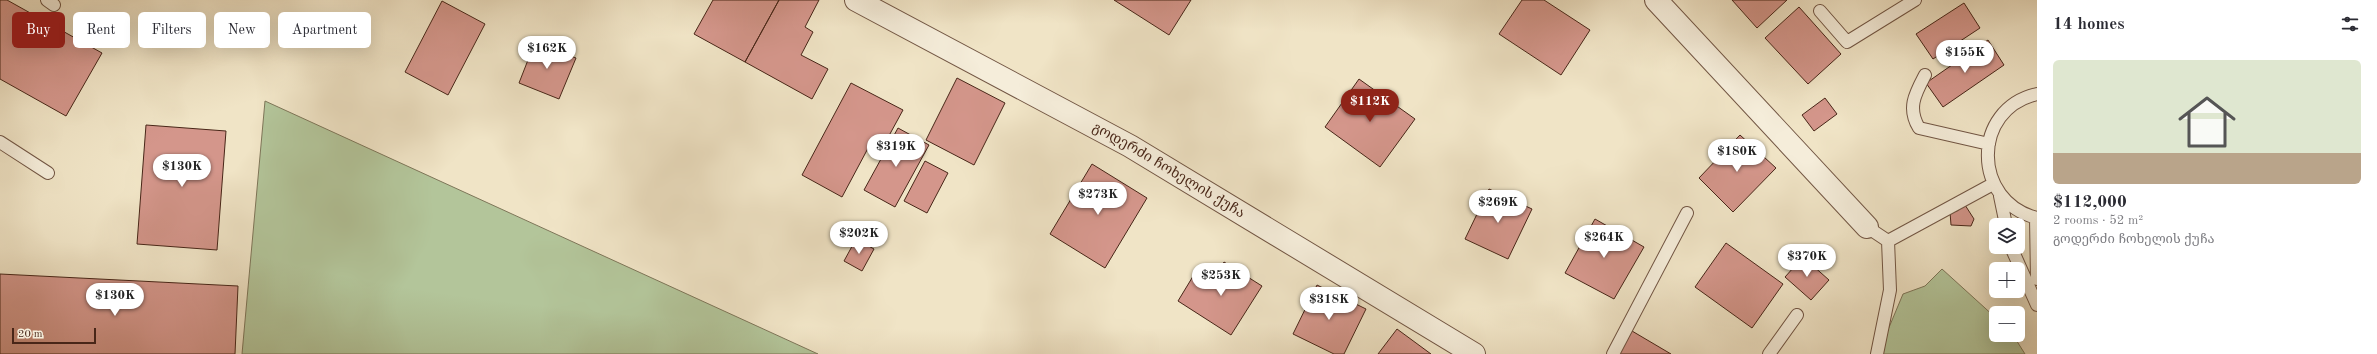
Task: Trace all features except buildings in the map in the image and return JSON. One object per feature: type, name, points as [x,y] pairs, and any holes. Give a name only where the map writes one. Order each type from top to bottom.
[{"type":"street","name":"გოდერძი ჩოხელის ქუჩა","points":[[856,0],[1130,146],[1474,354]]},
{"type":"street","points":[[1656,0],[1867,227]]},
{"type":"lane","points":[[1820,11],[1847,42],[1915,0]]},
{"type":"lane","points":[[1925,75],[1913,98],[1912,109],[1919,128],[1989,144]]},
{"type":"lane","points":[[2005,218],[2000,196],[1993,184],[1987,159],[1990,134],[2004,112],[2025,97],[2037,94]]},
{"type":"lane","points":[[0,142],[48,172]]},
{"type":"lane","points":[[1888,241],[1993,184]]},
{"type":"lane","points":[[2000,196],[2022,214],[2036,218],[2037,279]]},
{"type":"lane","points":[[1613,354],[1687,213]]},
{"type":"lane","points":[[1867,227],[1888,241]]},
{"type":"lane","points":[[1877,354],[1890,290],[1888,241]]},
{"type":"lane","points":[[2014,254],[2037,305]]},
{"type":"lane","points":[[1769,354],[1796,315]]},
{"type":"green space","points":[[265,101],[818,354],[242,354]]},
{"type":"green space","points":[[1942,269],[1989,312],[1989,342],[2017,342],[2025,354],[1882,354],[1885,337],[1903,294],[1925,286]]}]
